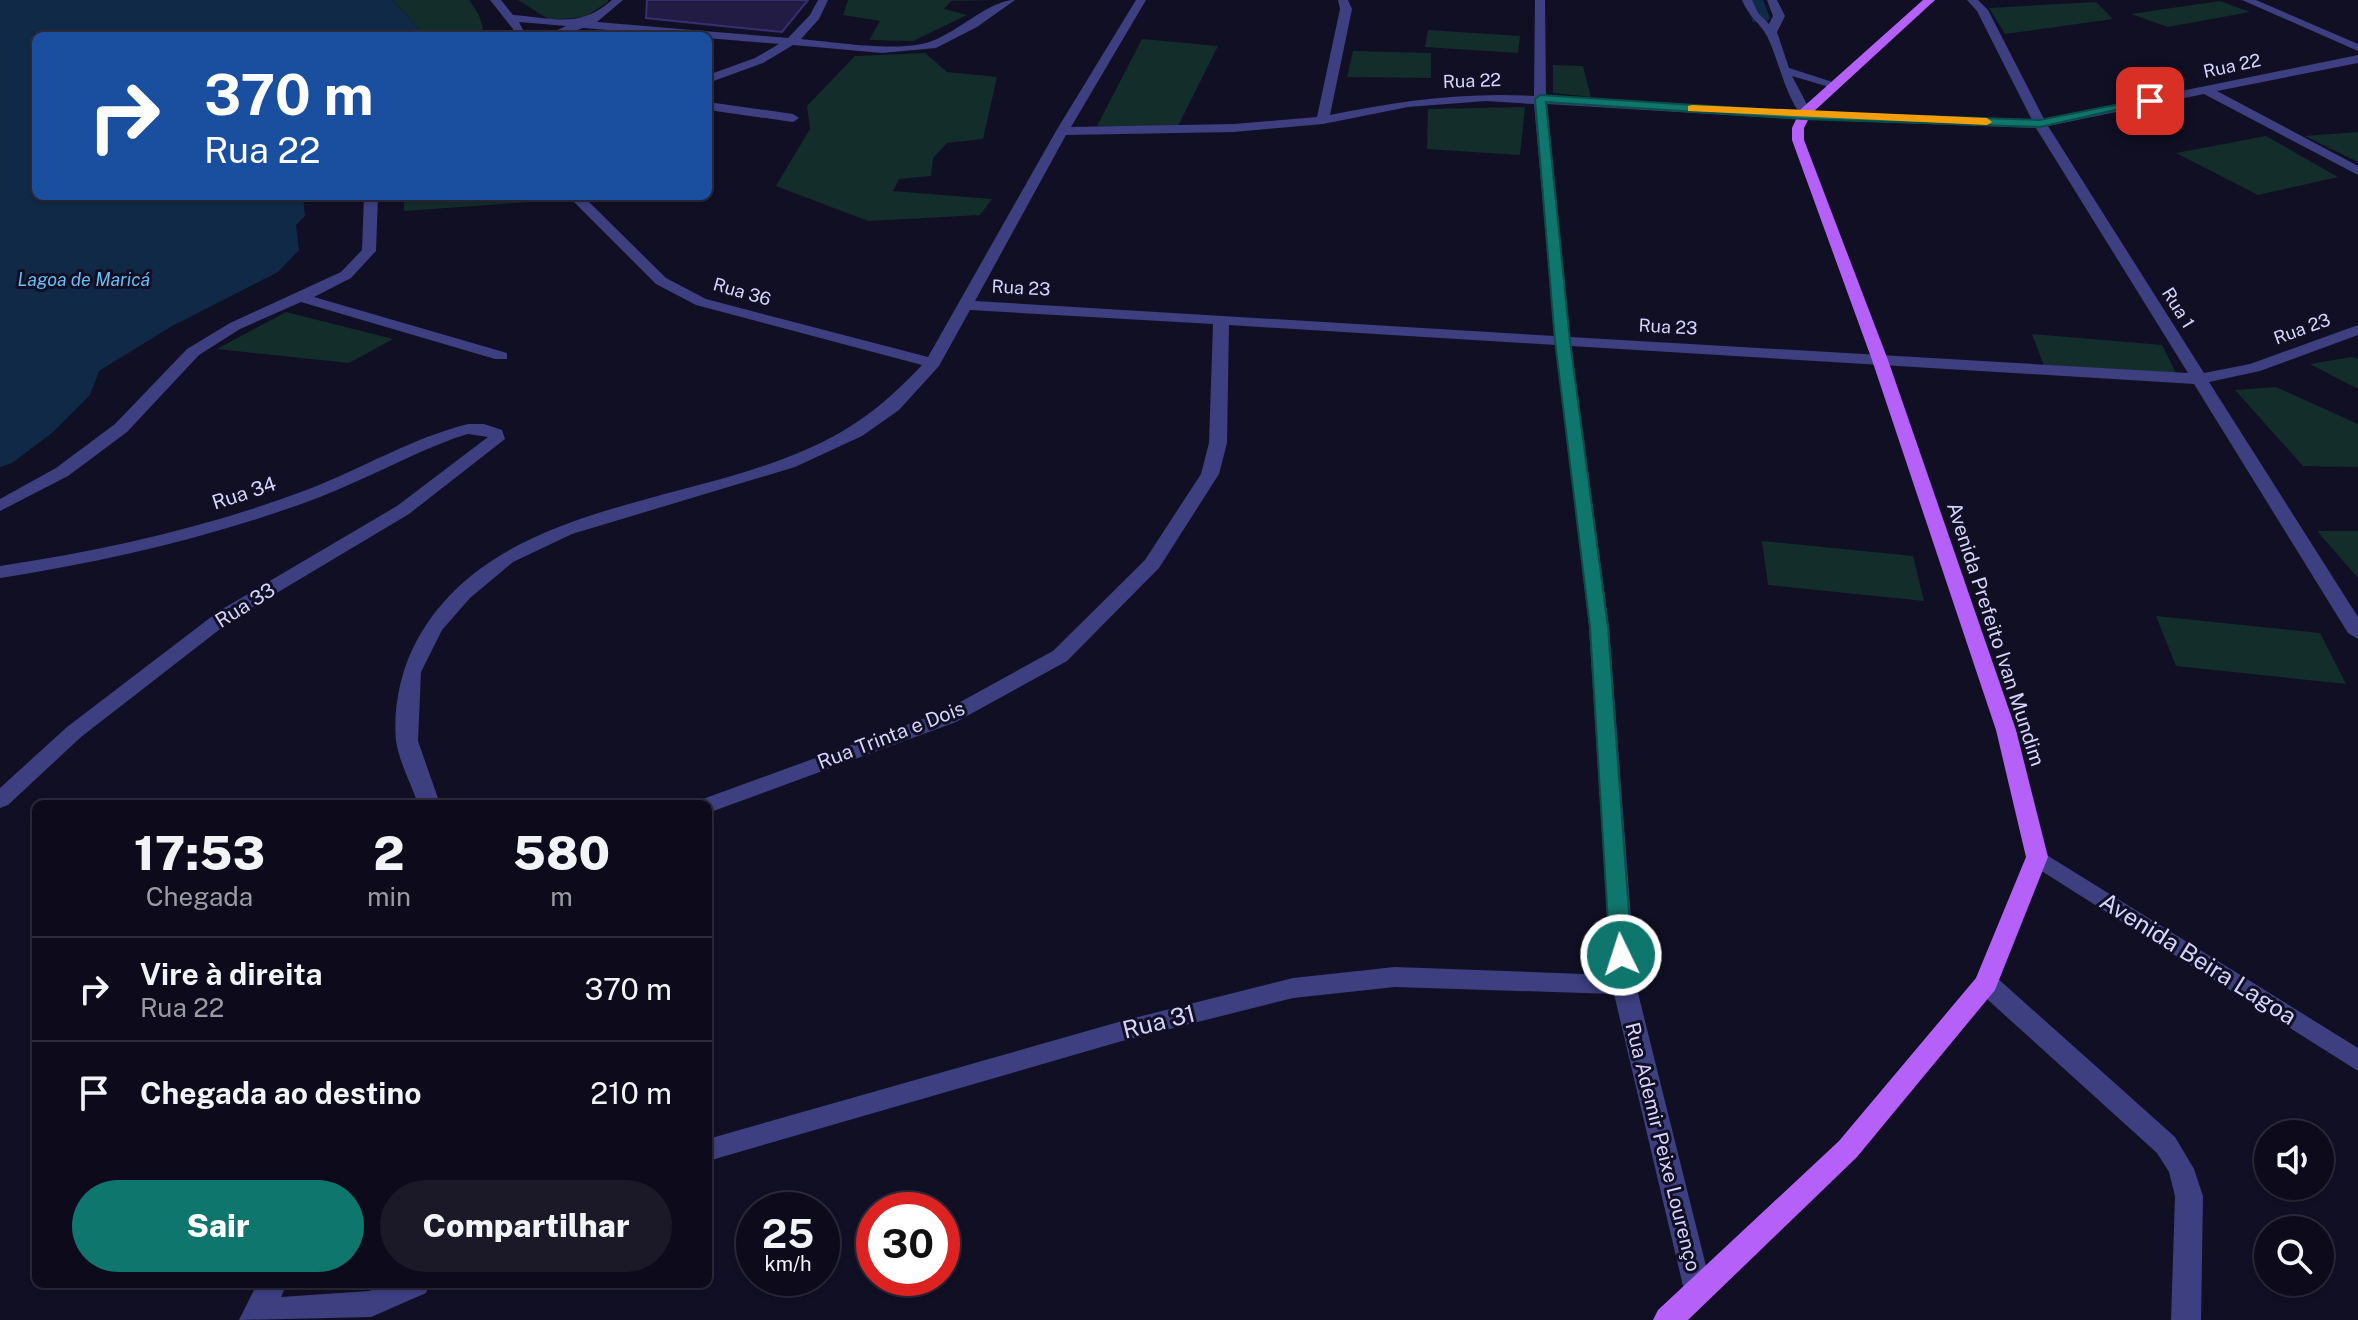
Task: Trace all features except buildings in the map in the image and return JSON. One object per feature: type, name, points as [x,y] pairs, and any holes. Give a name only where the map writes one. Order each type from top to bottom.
[{"type":"main road","points":[[1804,114],[1930,0]]},
{"type":"main road","name":"Avenida Prefeito Ivan Mundim","points":[[1804,114],[1798,140],[1880,360],[2006,730],[2037,857]]},
{"type":"main road","points":[[1668,1320],[1848,1149],[1986,983],[2037,857]]},
{"type":"street","points":[[495,0],[519,32]]},
{"type":"street","points":[[562,32],[611,10],[618,0]]},
{"type":"street","points":[[712,78],[748,65],[796,39],[816,18],[823,0]]},
{"type":"street","points":[[712,33],[882,49],[932,46],[973,25],[1010,0]]},
{"type":"street","points":[[428,800],[407,741],[411,672],[433,628],[463,594],[506,558],[566,530],[789,463],[856,432],[893,406],[933,363],[1062,131],[1141,0]]},
{"type":"street","points":[[1323,120],[1346,9],[1343,0]]},
{"type":"street","name":"Rua Ademir Peixe Lourenço","points":[[1540,0],[1540,99],[1563,341],[1599,627],[1624,985],[1698,1290]]},
{"type":"street","points":[[1747,0],[1753,14],[1771,32],[1804,114]]},
{"type":"street","points":[[1771,32],[1779,16],[1772,0]]},
{"type":"street","name":"Rua 1","points":[[1972,0],[1982,10],[2040,124],[2358,633]]},
{"type":"street","points":[[2247,0],[2358,48]]},
{"type":"street","points":[[509,18],[697,32]]},
{"type":"street","name":"Rua 22","points":[[1062,131],[1234,128],[1323,120],[1436,100],[1540,99],[2040,124],[2358,59]]},
{"type":"street","points":[[1784,70],[1836,85]]},
{"type":"street","points":[[2205,90],[2358,171]]},
{"type":"street","points":[[712,107],[793,118]]},
{"type":"street","points":[[0,506],[62,472],[97,447],[139,412],[175,368],[193,352],[243,322],[302,298],[346,275],[364,258],[370,244],[371,200]]},
{"type":"street","name":"Rua 36","points":[[579,200],[661,281],[701,302],[933,363]]},
{"type":"street","points":[[302,298],[501,356]]},
{"type":"street","name":"Rua 23","points":[[967,305],[2199,379],[2254,368],[2358,330]]},
{"type":"street","name":"Rua Trinta e Dois","points":[[712,804],[949,717],[1060,656],[1152,564],[1210,474],[1218,443],[1221,320]]},
{"type":"street","name":"Rua 34","points":[[0,572],[127,550],[206,528],[320,490],[441,436],[470,429],[492,430]]},
{"type":"street","name":"Rua 33","points":[[0,800],[74,732],[154,669],[226,615],[403,510],[497,439],[492,430]]},
{"type":"street","name":"Avenida Beira Lagoa","points":[[2037,857],[2358,1061]]},
{"type":"street","name":"Rua 31","points":[[712,1149],[1122,1031],[1293,988],[1395,977],[1624,985]]},
{"type":"street","points":[[1986,983],[2166,1145],[2181,1169],[2189,1196],[2186,1320]]},
{"type":"street","points":[[254,1316],[271,1288]]},
{"type":"street","points":[[254,1316],[371,1304],[407,1288]]},
{"type":"green space","points":[[393,0],[469,0],[479,15],[484,32],[421,32]]},
{"type":"green space","points":[[518,0],[608,2],[585,17],[550,20]]},
{"type":"green space","points":[[848,0],[992,0],[951,1],[944,9],[967,15],[913,41],[869,40],[880,21],[843,15]]},
{"type":"green space","points":[[2220,1],[2250,12],[2168,27],[2131,14]]},
{"type":"green space","points":[[2096,2],[2113,19],[2005,34],[1989,8]]},
{"type":"green space","points":[[1428,30],[1520,36],[1518,53],[1425,47]]},
{"type":"green space","points":[[1142,39],[1218,46],[1178,126],[1097,126]]},
{"type":"green space","points":[[1353,51],[1431,53],[1431,78],[1347,77]]},
{"type":"green space","points":[[925,53],[947,72],[997,77],[983,139],[947,143],[933,158],[931,176],[899,179],[893,191],[992,199],[980,215],[868,221],[776,186],[810,129],[807,106],[855,56]]},
{"type":"green space","points":[[1553,65],[1583,66],[1591,97],[1553,93]]},
{"type":"green space","points":[[1525,107],[1520,155],[1427,149],[1428,109]]},
{"type":"green space","points":[[2358,132],[2358,162],[2305,136]]},
{"type":"green space","points":[[2266,136],[2338,177],[2258,195],[2176,153]]},
{"type":"green space","points":[[404,200],[559,200],[404,211]]},
{"type":"green space","points":[[286,312],[393,339],[349,363],[217,349]]},
{"type":"green space","points":[[2032,334],[2162,345],[2178,377],[2044,366]]},
{"type":"green space","points":[[2352,357],[2358,359],[2358,389],[2310,364]]},
{"type":"green space","points":[[2276,387],[2358,424],[2358,467],[2303,466],[2235,390]]},
{"type":"green space","points":[[2317,531],[2358,531],[2358,578]]},
{"type":"green space","points":[[1762,541],[1913,556],[1924,601],[1768,585]]},
{"type":"green space","points":[[2156,616],[2320,633],[2346,684],[2176,666]]},
{"type":"water","name":"Lagoa de Maricá","points":[[0,0],[393,0],[421,32],[32,32],[32,200],[303,200],[305,216],[296,225],[299,250],[278,272],[172,326],[99,371],[90,395],[52,433],[12,463],[0,467]]},
{"type":"waterway","points":[[1754,0],[1760,18]]},
{"type":"slow traffic","points":[[1692,108],[1987,122]]},
{"type":"route","points":[[1621,955],[1599,627],[1563,341],[1540,99],[1803,115],[2040,124],[2150,101]]}]
